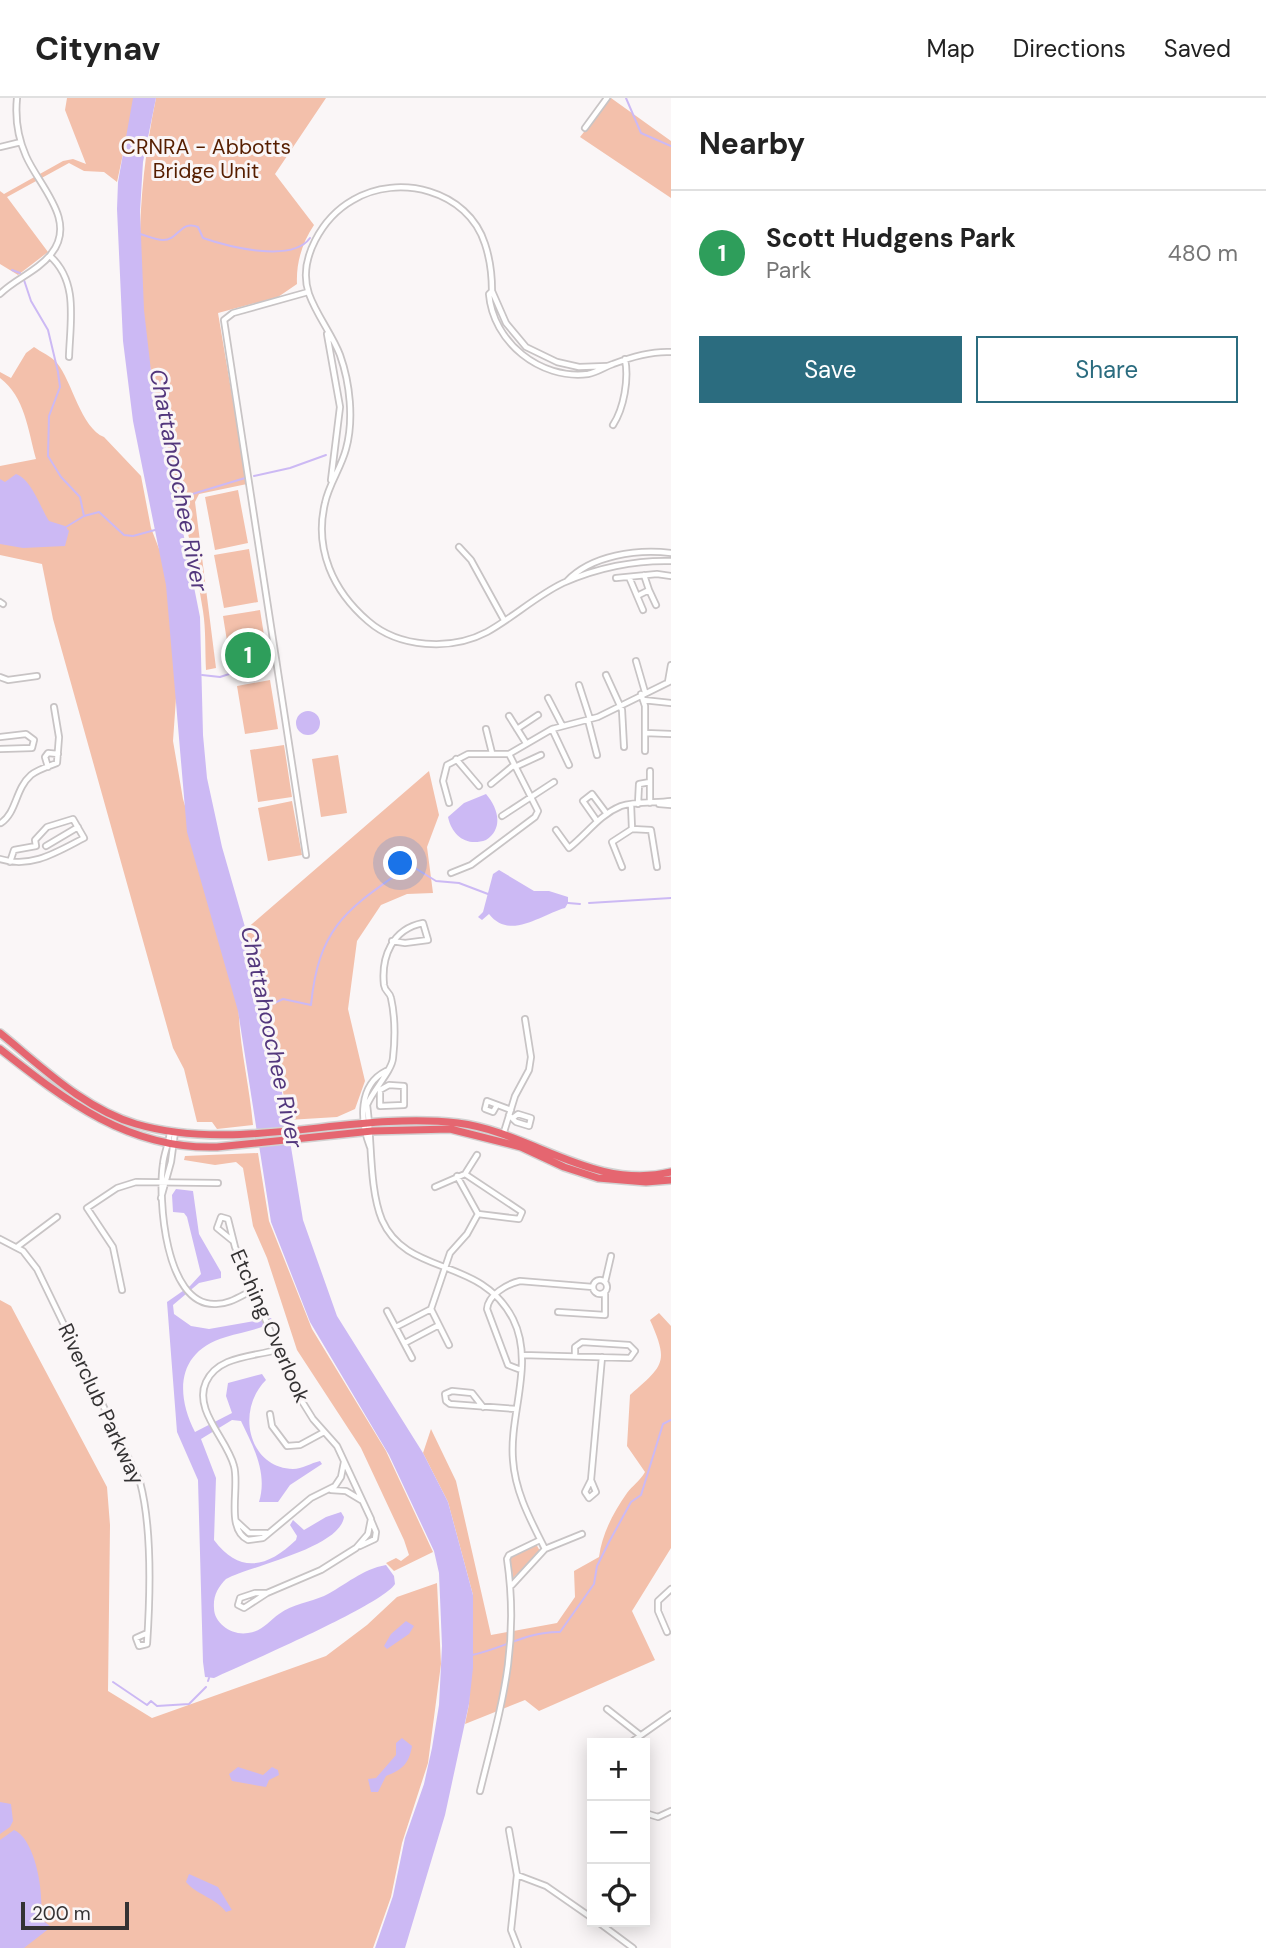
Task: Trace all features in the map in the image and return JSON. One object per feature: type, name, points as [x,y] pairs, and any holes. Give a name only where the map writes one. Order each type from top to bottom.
[{"type":"highway","points":[[0,1033],[96,1106],[133,1123],[172,1132],[207,1136],[367,1122],[456,1123],[504,1132],[596,1170],[631,1175],[671,1172]]},
{"type":"highway","points":[[3,1052],[87,1113],[145,1139],[171,1144],[194,1147],[369,1132],[450,1129],[520,1147],[596,1178],[635,1182],[671,1180]]},
{"type":"highway","points":[[450,1129],[457,1126],[504,1132]]},
{"type":"street","points":[[0,294],[50,256],[60,236],[59,215],[21,142],[17,98]]},
{"type":"street","points":[[585,128],[607,98]]},
{"type":"street","points":[[0,147],[21,142]]},
{"type":"street","points":[[331,485],[346,451],[349,404],[341,360],[308,292],[311,252],[330,218],[355,199],[398,187],[421,190],[451,200],[469,217],[485,243],[492,290],[506,323],[526,346],[557,362],[579,367],[607,366]]},
{"type":"street","points":[[50,256],[63,270],[70,286],[69,357]]},
{"type":"street","points":[[492,290],[489,299],[497,325],[513,348],[542,367],[576,375],[590,374],[625,359],[671,352]]},
{"type":"street","points":[[306,855],[225,320],[233,313],[308,292]]},
{"type":"street","points":[[327,334],[340,407],[331,485],[322,523],[324,556],[340,589],[371,624],[401,639],[430,644],[467,640],[487,632],[591,564],[620,556],[671,553]]},
{"type":"street","points":[[613,425],[620,407],[627,372],[625,359]]},
{"type":"street","points":[[459,547],[471,560],[504,620]]},
{"type":"street","points":[[566,582],[618,565],[671,561]]},
{"type":"street","points":[[644,575],[656,604]]},
{"type":"street","points":[[616,578],[671,576]]},
{"type":"street","points":[[629,577],[643,610]]},
{"type":"street","points":[[637,596],[649,590]]},
{"type":"street","points":[[636,661],[643,693],[645,751]]},
{"type":"street","points":[[449,803],[443,781],[444,770],[456,759],[468,754],[509,754],[552,729],[589,720],[643,693],[670,683],[671,666]]},
{"type":"street","points":[[606,675],[620,706],[624,747]]},
{"type":"street","points":[[1,679],[37,676]]},
{"type":"street","points":[[579,685],[597,755]]},
{"type":"street","points":[[548,698],[562,725]]},
{"type":"street","points":[[643,700],[671,703]]},
{"type":"street","points":[[0,824],[11,816],[20,789],[31,775],[57,763],[60,737],[54,707]]},
{"type":"street","points":[[517,729],[538,715]]},
{"type":"street","points":[[509,716],[526,743]]},
{"type":"street","points":[[486,729],[492,753]]},
{"type":"street","points":[[552,729],[569,765]]},
{"type":"street","points":[[645,733],[671,734]]},
{"type":"street","points":[[0,737],[26,734],[34,740],[33,748],[0,749]]},
{"type":"street","points":[[48,767],[45,757],[48,753],[58,754]]},
{"type":"street","points":[[451,873],[471,865],[538,811],[509,754]]},
{"type":"street","points":[[491,784],[514,766],[541,755]]},
{"type":"street","points":[[456,759],[479,786]]},
{"type":"street","points":[[650,771],[650,803]]},
{"type":"street","points":[[502,816],[554,782]]},
{"type":"street","points":[[638,804],[639,785],[650,782]]},
{"type":"street","points":[[597,821],[583,802],[592,794],[607,814]]},
{"type":"street","points":[[556,830],[569,848],[583,838],[586,831],[597,821],[622,805],[671,803]]},
{"type":"street","points":[[631,804],[632,829]]},
{"type":"street","points":[[0,859],[15,864],[51,856],[84,838],[73,819],[47,827],[35,840],[36,846]]},
{"type":"street","points":[[9,862],[14,850],[46,846],[78,827]]},
{"type":"street","points":[[622,867],[612,842],[632,829],[651,830],[657,867]]},
{"type":"street","points":[[46,846],[51,856]]},
{"type":"street","points":[[392,941],[405,943],[428,940],[428,933],[422,923],[392,941],[384,969],[385,989],[391,994],[392,1003],[393,1062],[365,1105],[378,1209],[384,1225],[407,1250],[478,1280],[495,1295],[513,1320],[522,1355],[512,1446],[515,1473],[520,1494],[545,1549]]},
{"type":"street","points":[[504,1132],[529,1070],[531,1057],[525,1019]]},
{"type":"street","points":[[0,1061],[3,1052]]},
{"type":"street","points":[[365,1105],[380,1106],[404,1105],[404,1086],[390,1085],[380,1090],[380,1106]]},
{"type":"street","points":[[497,1105],[494,1112],[485,1110],[487,1101],[497,1105],[512,1114]]},
{"type":"street","points":[[172,1132],[171,1144],[163,1162],[161,1199],[172,1259],[188,1294],[195,1299],[216,1304],[255,1289]]},
{"type":"street","points":[[435,1187],[465,1174],[477,1155]]},
{"type":"street","points":[[465,1174],[522,1212],[519,1219],[478,1214]]},
{"type":"street","points":[[457,1176],[478,1214]]},
{"type":"street","points":[[122,1290],[113,1247],[87,1208],[126,1185],[164,1180],[218,1183]]},
{"type":"street","points":[[449,1345],[431,1309],[452,1249],[467,1234],[478,1214]]},
{"type":"street","points":[[17,1247],[57,1217]]},
{"type":"street","name":"Etching Overlook","points":[[233,1241],[217,1228],[221,1217],[229,1219],[233,1241],[255,1289],[276,1350],[301,1402],[344,1461],[371,1519],[368,1534],[356,1548],[310,1575],[267,1593],[244,1608],[238,1605],[243,1596],[267,1593]]},
{"type":"street","name":"Riverclub Parkway","points":[[0,1239],[17,1247],[38,1272],[140,1482],[144,1502],[149,1613],[145,1634]]},
{"type":"street","points":[[558,1312],[605,1315],[605,1282],[611,1256]]},
{"type":"street","points":[[521,1370],[508,1365],[487,1309],[487,1303],[495,1295],[511,1283],[520,1281],[593,1287],[598,1294],[605,1292]]},
{"type":"street","points":[[593,1287],[596,1281],[605,1282]]},
{"type":"street","points":[[396,1327],[431,1309]]},
{"type":"street","points":[[387,1311],[412,1358]]},
{"type":"street","points":[[405,1343],[439,1325]]},
{"type":"street","points":[[522,1355],[575,1354],[629,1358],[635,1351],[629,1345],[582,1342],[575,1348],[575,1354]]},
{"type":"street","points":[[276,1350],[232,1360],[214,1370],[204,1385],[203,1399],[234,1466],[238,1533],[248,1541],[260,1539],[341,1477],[344,1461]]},
{"type":"street","points":[[591,1480],[602,1357]]},
{"type":"street","points":[[484,1407],[472,1393],[452,1391],[446,1394],[446,1401],[450,1404],[484,1407],[516,1409]]},
{"type":"street","points":[[270,1413],[272,1426],[287,1446],[300,1445],[324,1432]]},
{"type":"street","points":[[324,1492],[346,1491],[356,1495],[365,1507]]},
{"type":"street","points":[[511,1586],[545,1549],[582,1534]]},
{"type":"street","points":[[480,1791],[506,1685],[512,1638],[509,1555],[540,1540]]},
{"type":"street","points":[[667,1632],[658,1611],[658,1601],[671,1589]]},
{"type":"street","points":[[607,1709],[640,1735]]},
{"type":"street","points":[[636,1738],[671,1714]]},
{"type":"street","points":[[650,1815],[657,1817],[671,1811]]},
{"type":"street","points":[[509,1830],[517,1875],[510,1930],[518,1948]]},
{"type":"street","points":[[517,1875],[546,1886],[587,1915]]},
{"type":"street","points":[[605,1927],[634,1948]]},
{"type":"green space","points":[[67,98],[135,98],[117,182],[104,172],[84,171],[69,163],[7,197],[48,252],[18,275],[0,264],[0,191],[4,194],[63,161],[73,159],[86,164],[65,110]]},
{"type":"green space","name":"CRNRA - Abbotts Bridge Unit","points":[[156,98],[326,98],[275,174],[314,225],[301,253],[297,284],[278,297],[218,313],[247,484],[199,494],[195,502],[216,668],[206,670],[204,618],[198,581],[151,372],[142,303],[142,201]]},
{"type":"green space","points":[[611,98],[671,141],[671,198],[580,137]]},
{"type":"green space","points":[[34,347],[57,363],[89,424],[141,476],[151,528],[171,580],[177,684],[173,741],[183,799],[239,990],[241,1040],[253,1125],[217,1129],[212,1122],[197,1122],[184,1069],[173,1048],[53,619],[42,564],[0,555],[0,466],[36,459],[20,404],[0,378],[0,372],[11,378],[26,353]]},
{"type":"green space","points":[[238,490],[248,543],[215,550],[205,497]]},
{"type":"green space","points":[[249,549],[258,602],[224,608],[214,555]]},
{"type":"green space","points":[[260,610],[264,635],[227,641],[223,616]]},
{"type":"green space","points":[[270,680],[278,729],[245,734],[237,686]]},
{"type":"green space","points":[[284,745],[292,797],[258,802],[250,750]]},
{"type":"green space","points":[[338,755],[347,813],[321,817],[312,759]]},
{"type":"green space","points":[[429,771],[439,815],[427,847],[433,893],[407,894],[381,905],[357,941],[348,1009],[365,1081],[355,1109],[337,1117],[288,1120],[268,1007],[245,930]]},
{"type":"green space","points":[[292,801],[302,855],[268,861],[258,808]]},
{"type":"green space","points":[[258,1153],[269,1221],[312,1329],[386,1451],[433,1552],[394,1571],[386,1563],[396,1558],[401,1561],[409,1555],[404,1540],[361,1448],[297,1350],[267,1258],[253,1226],[243,1168],[236,1162],[215,1165],[184,1160],[185,1156]]},
{"type":"green space","points":[[0,1300],[11,1306],[107,1487],[110,1525],[108,1691],[152,1718],[326,1656],[367,1625],[397,1597],[437,1583],[441,1664],[428,1763],[402,1843],[391,1897],[373,1948],[0,1948]]},
{"type":"green space","points":[[659,1313],[671,1326],[671,1548],[632,1611],[655,1660],[539,1711],[525,1700],[465,1724],[469,1704],[473,1595],[448,1502],[423,1453],[431,1429],[456,1481],[491,1635],[557,1623],[575,1597],[574,1571],[599,1557],[605,1532],[613,1516],[627,1493],[645,1472],[627,1446],[630,1395],[650,1377],[660,1362],[660,1346],[650,1320]]},
{"type":"green space","points":[[536,1544],[540,1551],[513,1578],[510,1557]]},
{"type":"water","name":"Chattahoochee River","points":[[133,98],[156,98],[143,162],[140,212],[144,310],[151,371],[200,617],[203,735],[207,778],[222,847],[268,1007],[303,1220],[337,1316],[423,1453],[448,1502],[473,1595],[473,1668],[469,1704],[445,1815],[405,1948],[375,1948],[393,1896],[405,1838],[424,1784],[432,1748],[439,1705],[442,1646],[439,1573],[434,1551],[389,1455],[310,1322],[271,1222],[238,1011],[187,832],[166,585],[133,421],[123,341],[118,182]]},
{"type":"water","points":[[16,474],[27,482],[49,521],[65,526],[69,531],[65,546],[23,548],[0,544],[0,479],[5,482]]},
{"type":"water","points":[[308,711],[319,718],[320,723],[313,734],[308,735],[297,728],[296,723],[303,712]]},
{"type":"water","points":[[486,794],[496,812],[495,830],[486,840],[467,841],[453,830],[448,817],[464,803]]},
{"type":"water","points":[[499,870],[534,891],[549,891],[568,897],[568,903],[565,908],[516,926],[497,922],[489,914],[482,920],[478,917],[483,912],[493,874]]},
{"type":"water","points":[[176,1189],[193,1191],[199,1234],[221,1272],[221,1278],[199,1283],[173,1305],[174,1314],[191,1326],[209,1329],[271,1318],[273,1322],[210,1344],[198,1352],[189,1363],[183,1388],[195,1432],[232,1413],[226,1396],[228,1383],[262,1374],[266,1380],[256,1393],[249,1422],[257,1449],[266,1459],[278,1466],[293,1469],[320,1461],[322,1464],[290,1485],[278,1502],[259,1502],[262,1481],[260,1470],[241,1421],[232,1420],[201,1439],[216,1478],[214,1540],[234,1559],[254,1563],[275,1556],[296,1540],[297,1536],[290,1525],[293,1520],[304,1530],[341,1512],[344,1517],[339,1528],[311,1547],[226,1579],[214,1600],[217,1619],[225,1628],[236,1633],[253,1632],[284,1611],[324,1596],[362,1574],[386,1565],[394,1576],[395,1584],[365,1606],[340,1619],[214,1678],[205,1677],[203,1662],[198,1480],[177,1432],[167,1302],[190,1286],[201,1274],[187,1217],[184,1213],[173,1212],[172,1195]]},
{"type":"water","points":[[406,1621],[414,1626],[409,1634],[387,1649],[384,1646],[391,1634]]},
{"type":"water","points":[[402,1738],[412,1746],[407,1762],[386,1776],[378,1792],[371,1792],[368,1779],[376,1778],[396,1755],[396,1743]]},
{"type":"water","points":[[238,1767],[263,1775],[272,1767],[278,1770],[279,1775],[269,1780],[266,1787],[232,1781],[229,1774]]},
{"type":"water","points":[[0,1802],[11,1804],[13,1821],[10,1827],[0,1834]]},
{"type":"water","points":[[14,1830],[22,1836],[33,1856],[40,1883],[40,1918],[51,1927],[24,1948],[0,1948],[0,1840]]},
{"type":"water","points":[[189,1874],[218,1887],[232,1910],[226,1912],[190,1886],[186,1882]]},
{"type":"waterway","points":[[626,98],[641,133],[671,146]]},
{"type":"waterway","points":[[140,234],[163,240],[173,237],[187,226],[192,226],[198,227],[203,238],[260,251],[289,250],[301,246],[310,238]]},
{"type":"waterway","points":[[12,270],[20,273]]},
{"type":"waterway","points":[[24,280],[31,301],[48,330],[58,372],[60,387],[49,416],[48,456],[61,477],[80,497],[84,516]]},
{"type":"waterway","points":[[254,476],[290,468],[326,455]]},
{"type":"waterway","name":"Chattahoochee River","points":[[176,499],[245,478]]},
{"type":"waterway","points":[[66,527],[84,516],[99,512],[124,535],[133,536],[155,530]]},
{"type":"waterway","points":[[202,675],[220,677],[272,660]]},
{"type":"waterway","name":"Chattahoochee River","points":[[268,1006],[283,999],[311,1005],[321,955],[341,920],[370,893],[410,865],[436,881],[459,883],[488,894]]},
{"type":"waterway","points":[[589,903],[671,898]]},
{"type":"waterway","points":[[568,903],[580,904]]},
{"type":"waterway","points":[[472,1655],[537,1634],[560,1632],[594,1584],[597,1566],[631,1502],[641,1495],[663,1424],[671,1420]]},
{"type":"waterway","points":[[113,1682],[147,1705],[151,1701],[157,1706],[189,1704],[206,1687]]},
{"type":"place","name":"Scott Hudgens Park","points":[[248,655]]}]
